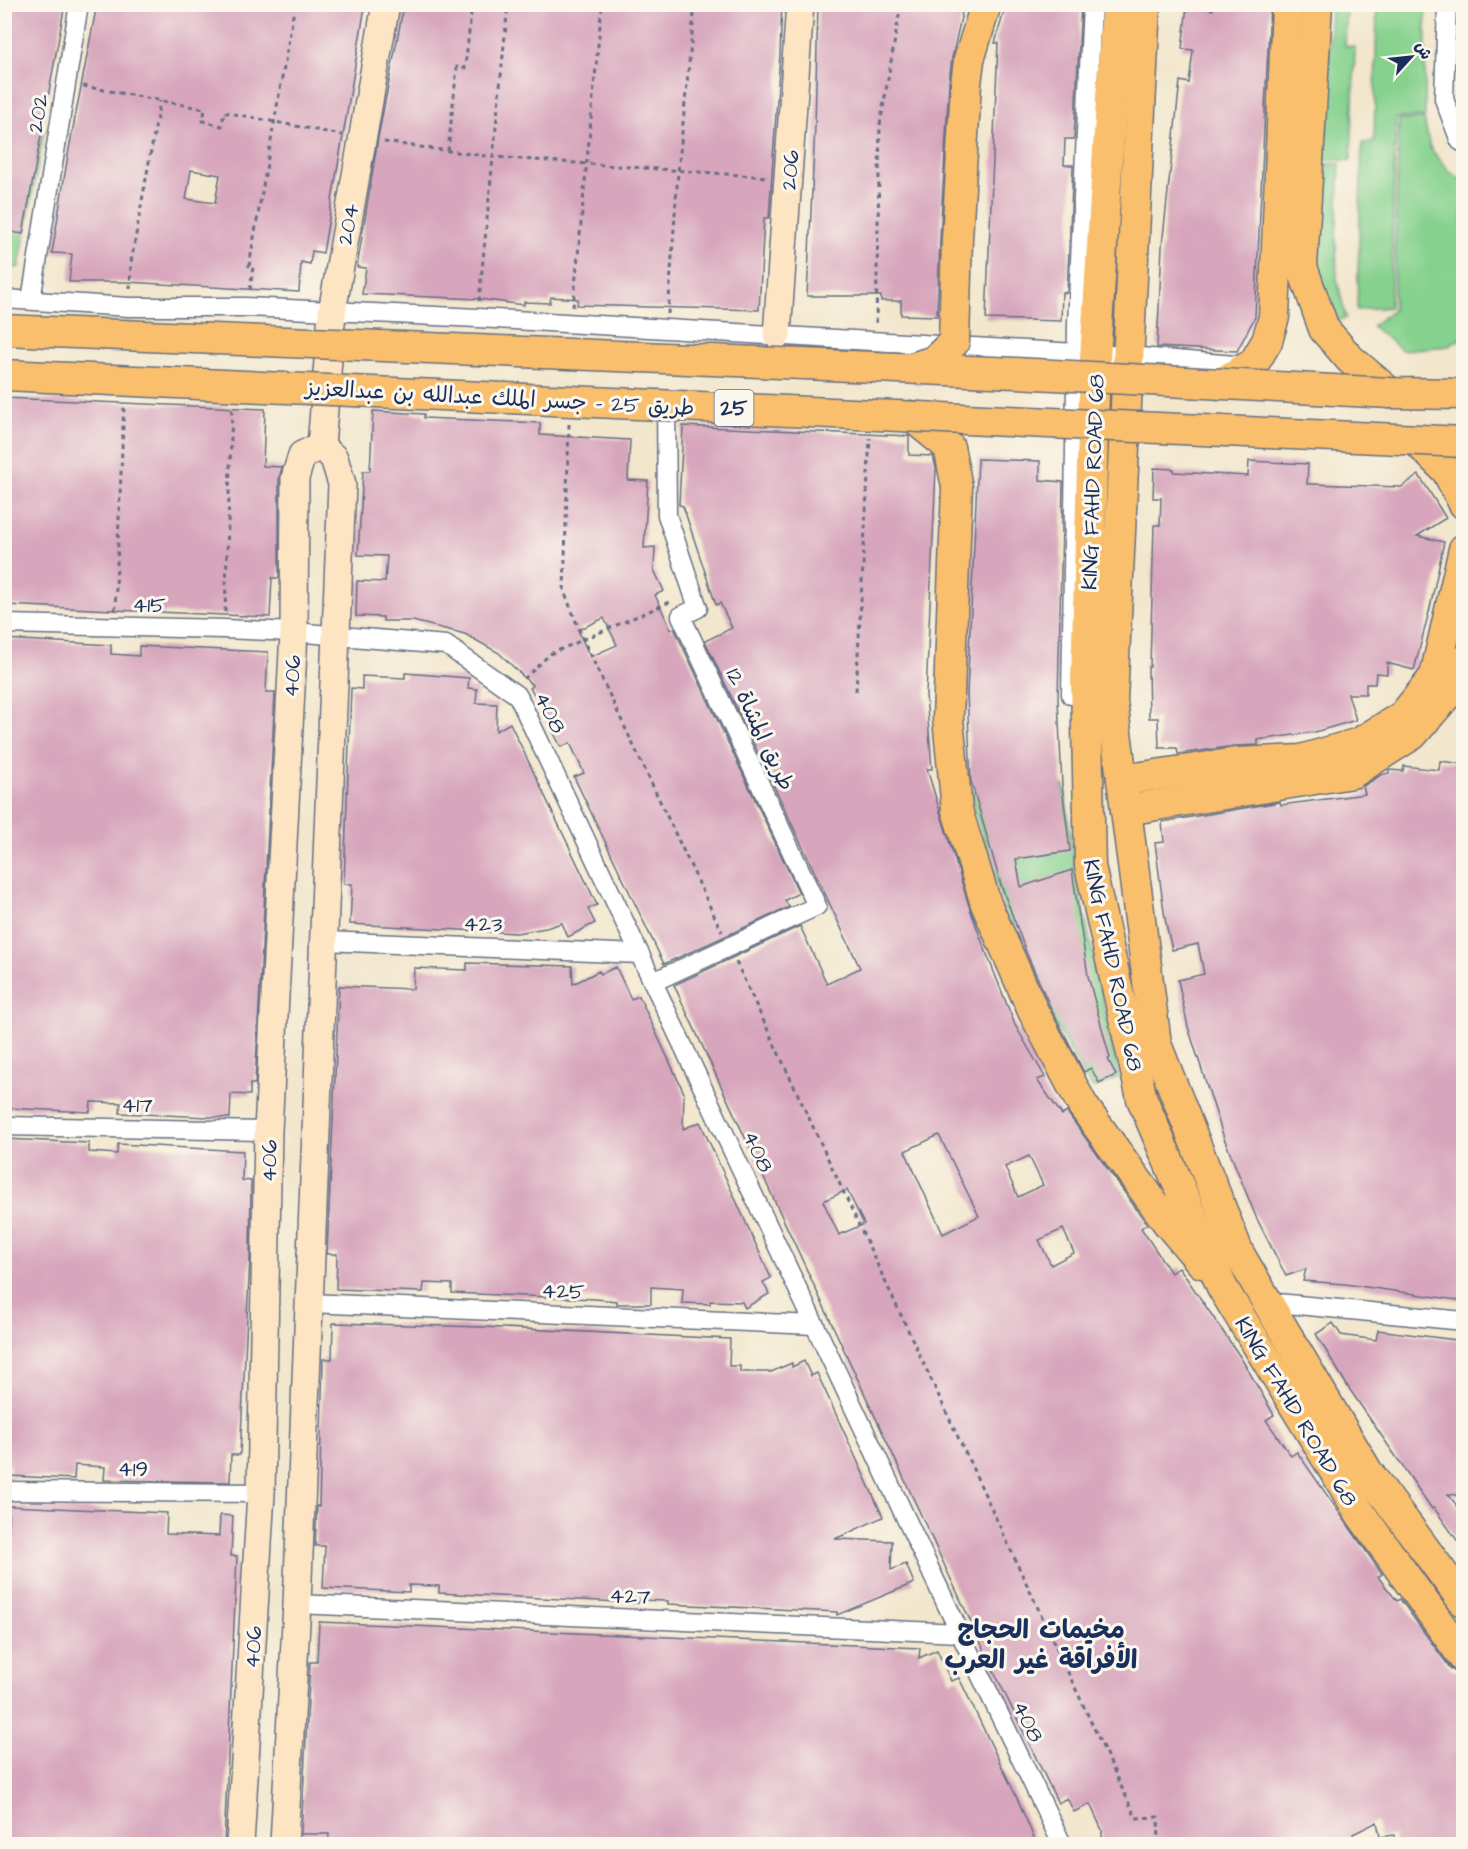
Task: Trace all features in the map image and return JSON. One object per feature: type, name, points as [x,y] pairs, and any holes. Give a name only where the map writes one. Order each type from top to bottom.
[{"type":"main road","points":[[907,369],[934,361],[954,342],[966,84],[969,60],[986,4]]},
{"type":"main road","points":[[1317,4],[1302,267],[1324,329],[1350,359],[1390,393]]},
{"type":"main road","name":"KING FAHD ROAD 68","points":[[1138,5],[1096,355],[1086,679],[1090,866],[1142,1099],[1222,1287],[1362,1516],[1464,1658]]},
{"type":"main road","name":"KING FAHD ROAD 68","points":[[1138,5],[1128,356],[1113,701],[1156,1044],[1239,1254],[1367,1471],[1464,1602]]},
{"type":"main road","points":[[1218,384],[1254,363],[1267,341],[1274,317],[1287,7]]},
{"type":"main road","name":"طريق 25 - جسر الملك عبدالله بن عبدالعزيز","points":[[4,330],[907,369],[1390,393],[1464,394]]},
{"type":"main road","name":"طريق 25 - جسر الملك عبدالله بن عبدالعزيز","points":[[4,375],[1464,442]]},
{"type":"main road","points":[[911,416],[949,447],[957,487],[948,719],[957,810],[987,904],[1033,1011],[1083,1106],[1168,1223],[1222,1287]]},
{"type":"main road","points":[[1417,441],[1447,471],[1464,504]]},
{"type":"main road","points":[[1126,810],[1352,773],[1413,734],[1453,673],[1464,549]]},
{"type":"main road","points":[[1122,780],[1236,763],[1301,760],[1359,743],[1403,717],[1453,673]]},
{"type":"street","name":"202","points":[[32,300],[79,4]]},
{"type":"street","name":"204","points":[[321,446],[332,312],[386,4]]},
{"type":"street","name":"206","points":[[777,335],[800,4]]},
{"type":"street","points":[[941,346],[960,54],[975,4]]},
{"type":"street","points":[[1071,695],[1077,324],[1092,4]]},
{"type":"street","points":[[1447,4],[1444,99],[1460,141],[1464,143]]},
{"type":"street","points":[[4,299],[129,307],[245,307],[478,318],[1128,356],[1248,366]]},
{"type":"street","points":[[666,401],[667,515],[698,608],[681,616]]},
{"type":"street","name":"406","points":[[240,1845],[261,1493],[268,1131],[294,632],[294,478],[302,455],[321,446],[334,458],[342,484],[297,1604],[284,1845]]},
{"type":"street","name":"طريق المشاة 12","points":[[653,982],[817,906],[681,616]]},
{"type":"street","name":"415","points":[[4,624],[294,632]]},
{"type":"street","name":"408","points":[[294,632],[446,645],[518,696],[1062,1845]]},
{"type":"street","name":"423","points":[[324,941],[640,954]]},
{"type":"street","name":"417","points":[[4,1126],[268,1131]]},
{"type":"street","points":[[1267,1302],[1464,1321]]},
{"type":"street","name":"425","points":[[309,1303],[815,1325]]},
{"type":"street","name":"419","points":[[4,1491],[261,1493]]},
{"type":"street","name":"427","points":[[297,1604],[960,1633]]},
{"type":"path","points":[[448,151],[458,67],[465,68],[472,4]]},
{"type":"path","points":[[478,318],[507,4]]},
{"type":"path","points":[[572,325],[602,4]]},
{"type":"path","points":[[667,330],[678,172],[695,4]]},
{"type":"path","points":[[66,83],[205,109],[203,122],[222,126],[224,112],[362,139],[493,157],[678,172],[788,178]]},
{"type":"path","points":[[569,416],[564,591],[583,639],[1136,1818],[1158,1817],[1159,1845]]},
{"type":"path","points":[[511,692],[550,654],[583,639],[673,601],[681,616]]},
{"type":"green space","points":[[1331,5],[1347,5],[1345,46],[1355,47],[1351,160],[1325,160]]},
{"type":"green space","points":[[1377,5],[1426,5],[1425,117],[1396,118],[1390,307],[1357,310],[1362,143],[1374,142]]},
{"type":"green space","points":[[1424,119],[1430,148],[1450,172],[1463,181],[1463,337],[1449,346],[1402,350],[1372,326],[1393,310],[1399,120]]},
{"type":"green space","points":[[5,123],[44,130],[19,267],[5,270]]},
{"type":"green space","points":[[1326,164],[1340,164],[1336,240],[1337,279],[1346,318],[1332,322],[1318,270]]},
{"type":"green space","points":[[1064,785],[1075,871],[1119,1077],[1093,1088],[1038,994],[1000,895],[969,791]]},
{"type":"building","points":[[4,4],[65,4],[23,234],[4,231],[11,187],[4,186]]},
{"type":"building","points":[[97,4],[238,4],[251,7],[252,4],[351,4],[365,7],[323,253],[312,251],[310,264],[301,262],[299,292],[127,282],[69,282],[72,254],[52,253]],"holes":[[[191,170],[220,175],[215,203],[186,199]]]},
{"type":"building","points":[[404,4],[716,4],[760,8],[761,4],[782,4],[769,218],[764,218],[759,310],[577,305],[578,299],[551,297],[550,303],[524,302],[524,305],[479,299],[362,294],[366,268],[357,267],[378,138]]},
{"type":"building","points":[[818,4],[964,4],[949,83],[937,316],[901,315],[901,301],[881,301],[881,296],[807,296]]},
{"type":"building","points":[[1006,4],[1081,4],[1074,139],[1065,139],[1064,165],[1073,165],[1067,293],[1062,292],[1061,321],[986,319],[998,43],[995,43]]},
{"type":"building","points":[[1214,4],[1270,4],[1255,317],[1237,351],[1157,347],[1162,246],[1180,81],[1189,83],[1193,50],[1182,49],[1187,6],[1213,10]]},
{"type":"building","points":[[4,398],[265,409],[263,466],[282,467],[279,478],[279,578],[272,578],[270,617],[4,605]]},
{"type":"building","points":[[373,411],[424,414],[424,418],[540,423],[540,435],[630,440],[628,480],[648,481],[644,548],[655,547],[654,570],[664,591],[655,595],[671,630],[674,628],[799,893],[785,900],[789,907],[664,964],[574,777],[584,773],[570,743],[561,747],[544,714],[547,713],[530,688],[533,686],[499,653],[465,634],[413,621],[383,621],[383,617],[356,616],[357,581],[385,582],[387,556],[358,555],[363,471],[370,471]],"holes":[[[604,618],[617,645],[590,657],[578,630]]]},
{"type":"building","points":[[683,426],[909,436],[909,455],[933,456],[936,468],[926,695],[932,769],[927,769],[981,939],[1015,1025],[1045,1077],[1037,1080],[1062,1115],[1067,1112],[1147,1224],[1141,1228],[1171,1273],[1179,1267],[1241,1358],[1274,1415],[1266,1420],[1291,1456],[1297,1452],[1382,1574],[1378,1577],[1397,1601],[1400,1599],[1450,1668],[1464,1679],[1464,1841],[1441,1845],[1395,1845],[1394,1835],[1380,1837],[1377,1822],[1353,1834],[1354,1845],[1102,1845],[1102,1830],[1090,1804],[1074,1812],[1067,1798],[1058,1803],[990,1663],[674,985],[800,926],[827,984],[860,968],[705,641],[732,628],[720,603],[716,605],[683,506],[679,505]],"holes":[[[939,1135],[979,1216],[943,1234],[905,1151]],[[1029,1156],[1043,1185],[1018,1197],[1005,1167]],[[847,1190],[864,1224],[839,1235],[823,1201]],[[1063,1229],[1074,1253],[1051,1265],[1039,1240]]]},
{"type":"building","points":[[978,459],[1040,461],[1040,480],[1063,482],[1058,700],[1062,785],[1070,851],[1016,859],[1021,887],[1072,870],[1088,976],[1110,1058],[1108,1059],[1116,1075],[1099,1083],[1091,1068],[1084,1072],[1049,1004],[1027,954],[1001,885],[971,781],[967,693]]},
{"type":"building","points":[[1249,461],[1308,464],[1307,484],[1401,487],[1419,475],[1446,518],[1417,536],[1444,542],[1430,608],[1414,670],[1387,663],[1387,674],[1376,673],[1375,684],[1366,684],[1366,694],[1348,694],[1356,720],[1315,732],[1258,740],[1258,745],[1178,754],[1177,748],[1159,748],[1158,718],[1149,718],[1148,667],[1150,667],[1154,525],[1160,525],[1161,498],[1153,498],[1154,468],[1174,469],[1174,472],[1248,476]]},
{"type":"building","points":[[4,639],[111,645],[111,654],[139,656],[139,646],[268,652],[266,692],[275,692],[255,1084],[250,1084],[250,1095],[231,1094],[230,1118],[120,1113],[121,1103],[91,1102],[90,1112],[6,1108]]},
{"type":"building","points":[[405,673],[469,678],[468,688],[477,689],[476,703],[497,704],[496,731],[510,723],[597,905],[588,909],[595,923],[568,937],[562,923],[517,933],[350,924],[352,884],[344,884],[351,688],[362,689],[362,676],[405,678]]},
{"type":"building","points":[[1440,761],[1464,764],[1464,1301],[1345,1284],[1303,1281],[1306,1269],[1286,1276],[1256,1217],[1224,1138],[1188,1027],[1178,980],[1204,974],[1198,944],[1172,950],[1165,919],[1155,843],[1164,842],[1162,822],[1280,802],[1281,805],[1365,794],[1363,786],[1389,773],[1389,770],[1403,771],[1404,766],[1439,770]]},
{"type":"building","points":[[467,963],[572,966],[573,984],[599,971],[601,974],[616,967],[631,999],[639,996],[684,1093],[683,1129],[700,1122],[771,1278],[763,1282],[769,1294],[745,1308],[742,1302],[682,1303],[683,1289],[651,1287],[651,1304],[617,1304],[617,1301],[595,1299],[452,1293],[452,1284],[424,1283],[423,1292],[336,1289],[337,1254],[327,1254],[339,986],[413,989],[414,968],[467,970]]},
{"type":"building","points":[[4,1139],[89,1143],[89,1152],[117,1154],[118,1144],[243,1151],[242,1180],[251,1181],[250,1258],[240,1455],[231,1455],[230,1482],[104,1480],[105,1467],[75,1465],[74,1479],[9,1476],[10,1464],[4,1464]]},
{"type":"building","points":[[333,1323],[483,1327],[730,1339],[729,1366],[740,1366],[740,1372],[771,1372],[792,1363],[792,1367],[804,1361],[811,1376],[817,1373],[883,1517],[835,1539],[892,1541],[891,1570],[906,1564],[914,1583],[837,1615],[837,1612],[668,1604],[668,1601],[639,1600],[639,1603],[439,1593],[439,1586],[409,1585],[409,1592],[323,1588],[325,1546],[315,1546],[317,1506],[319,1507],[323,1359],[332,1359]]},
{"type":"building","points":[[1333,1323],[1341,1335],[1376,1340],[1378,1330],[1464,1341],[1464,1496],[1448,1494],[1464,1515],[1464,1550],[1434,1508],[1432,1509],[1348,1387],[1316,1334]]},
{"type":"building","points":[[9,1506],[167,1513],[166,1534],[219,1536],[220,1515],[233,1516],[231,1556],[237,1556],[224,1845],[4,1845],[4,1594]]},
{"type":"building","points":[[319,1622],[920,1648],[919,1658],[937,1650],[951,1681],[959,1678],[1037,1845],[328,1845],[329,1834],[301,1834],[310,1662],[317,1662]]},
{"type":"district","name":"مخيمات الحجاج الأفراقة غير العرب","points":[[1041,1644]]}]
